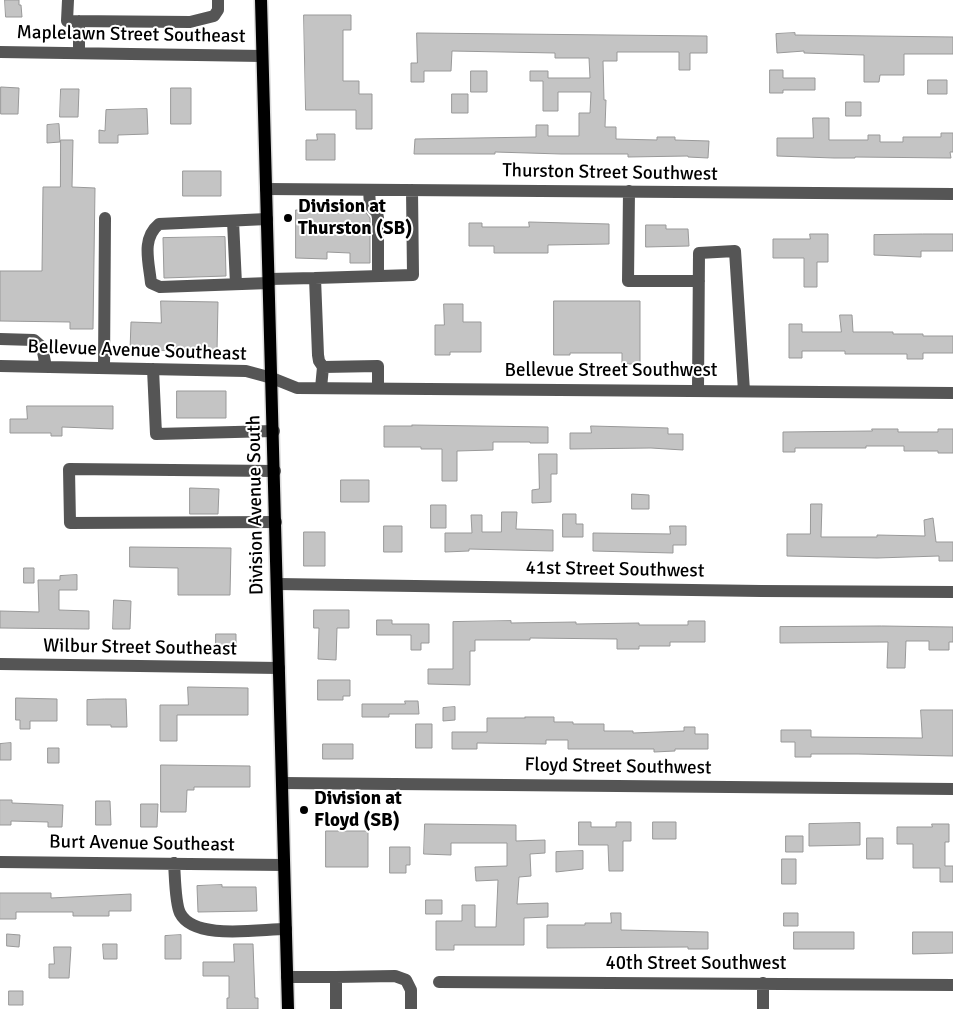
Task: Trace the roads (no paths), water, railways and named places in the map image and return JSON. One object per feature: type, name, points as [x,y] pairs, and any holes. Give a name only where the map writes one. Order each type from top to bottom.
[{"type":"main road","name":"Division Avenue South","points":[[261,0],[288,1009]]},
{"type":"street","points":[[68,0],[67,20],[190,22],[214,16],[218,10],[218,0]]},
{"type":"street","points":[[79,20],[79,53]]},
{"type":"street","name":"Maplelawn Street Southeast","points":[[0,52],[262,56]]},
{"type":"street","name":"Thurston Street Southwest","points":[[266,189],[953,194]]},
{"type":"street","points":[[370,190],[370,205],[377,213],[378,218],[378,276]]},
{"type":"street","points":[[267,219],[159,224],[152,230],[148,240],[150,283],[160,287],[315,278],[413,275],[412,190]]},
{"type":"street","points":[[629,191],[628,281],[699,282]]},
{"type":"street","points":[[104,368],[105,218]]},
{"type":"street","points":[[233,221],[236,284]]},
{"type":"street","points":[[698,390],[700,253],[735,251],[744,391]]},
{"type":"street","points":[[315,278],[318,355],[323,367],[321,388]]},
{"type":"street","points":[[0,338],[34,340],[42,347],[46,367]]},
{"type":"street","name":"Bellevue Avenue Southeast","points":[[0,366],[246,371],[272,378]]},
{"type":"street","points":[[359,366],[359,388]]},
{"type":"street","points":[[323,367],[378,366],[378,388]]},
{"type":"street","points":[[153,368],[156,434],[274,431]]},
{"type":"street","name":"Bellevue Street Southwest","points":[[272,378],[297,388],[953,393]]},
{"type":"street","points":[[275,471],[69,469],[70,523],[276,522]]},
{"type":"street","name":"41st Street Southwest","points":[[277,584],[953,592]]},
{"type":"street","name":"Wilbur Street Southeast","points":[[0,664],[279,668]]},
{"type":"street","name":"Floyd Street Southwest","points":[[282,783],[953,789]]},
{"type":"street","name":"Burt Avenue Southeast","points":[[0,862],[284,865]]},
{"type":"street","points":[[174,863],[180,914],[194,926],[208,930],[232,931],[286,929]]},
{"type":"street","points":[[288,977],[395,976],[406,980],[411,990],[412,1009]]},
{"type":"street","points":[[336,977],[336,1009]]},
{"type":"street","name":"40th Street Southwest","points":[[439,982],[953,985]]},
{"type":"street","points":[[763,983],[763,1009]]},
{"type":"place","name":"Division at Thurston (SB)","points":[[288,218]]},
{"type":"place","name":"Division at Floyd (SB)","points":[[304,810]]}]
